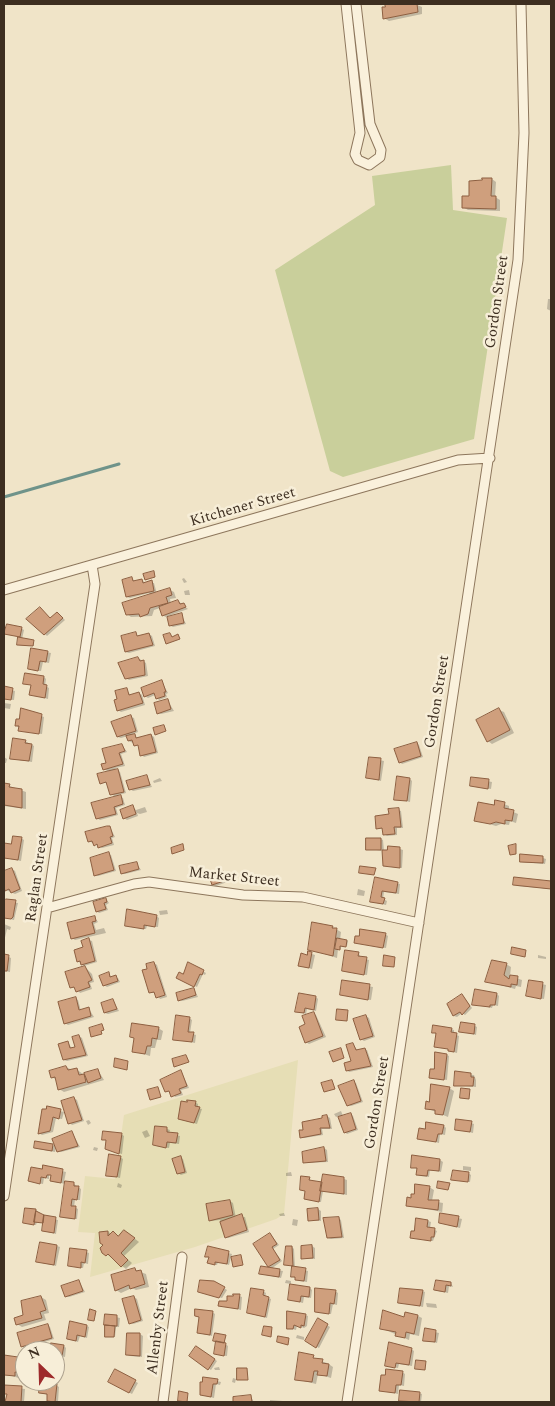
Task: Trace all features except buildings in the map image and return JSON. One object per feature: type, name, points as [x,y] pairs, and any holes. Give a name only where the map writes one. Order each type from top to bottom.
[{"type":"street","points":[[346,4],[360,132],[356,154],[358,160],[370,165],[380,157],[381,150],[370,124],[356,4]]},
{"type":"street","name":"Gordon Street","points":[[347,1402],[514,289],[521,224],[524,133],[521,4]]},
{"type":"street","name":"Kitchener Street","points":[[4,590],[458,460],[490,458]]},
{"type":"street","name":"Raglan Street","points":[[4,1196],[95,584],[92,565]]},
{"type":"street","name":"Market Street","points":[[47,908],[134,884],[149,882],[242,894],[303,897],[419,923]]},
{"type":"street","name":"Allenby Street","points":[[163,1402],[182,1257]]},
{"type":"shaded area","points":[[298,1060],[284,1214],[276,1219],[195,1247],[90,1277],[95,1233],[78,1232],[85,1176],[115,1179],[124,1115]]},
{"type":"green space","points":[[451,165],[453,210],[507,218],[474,439],[343,477],[330,471],[275,270],[375,205],[372,176]]},
{"type":"waterway","points":[[4,497],[119,464]]}]
